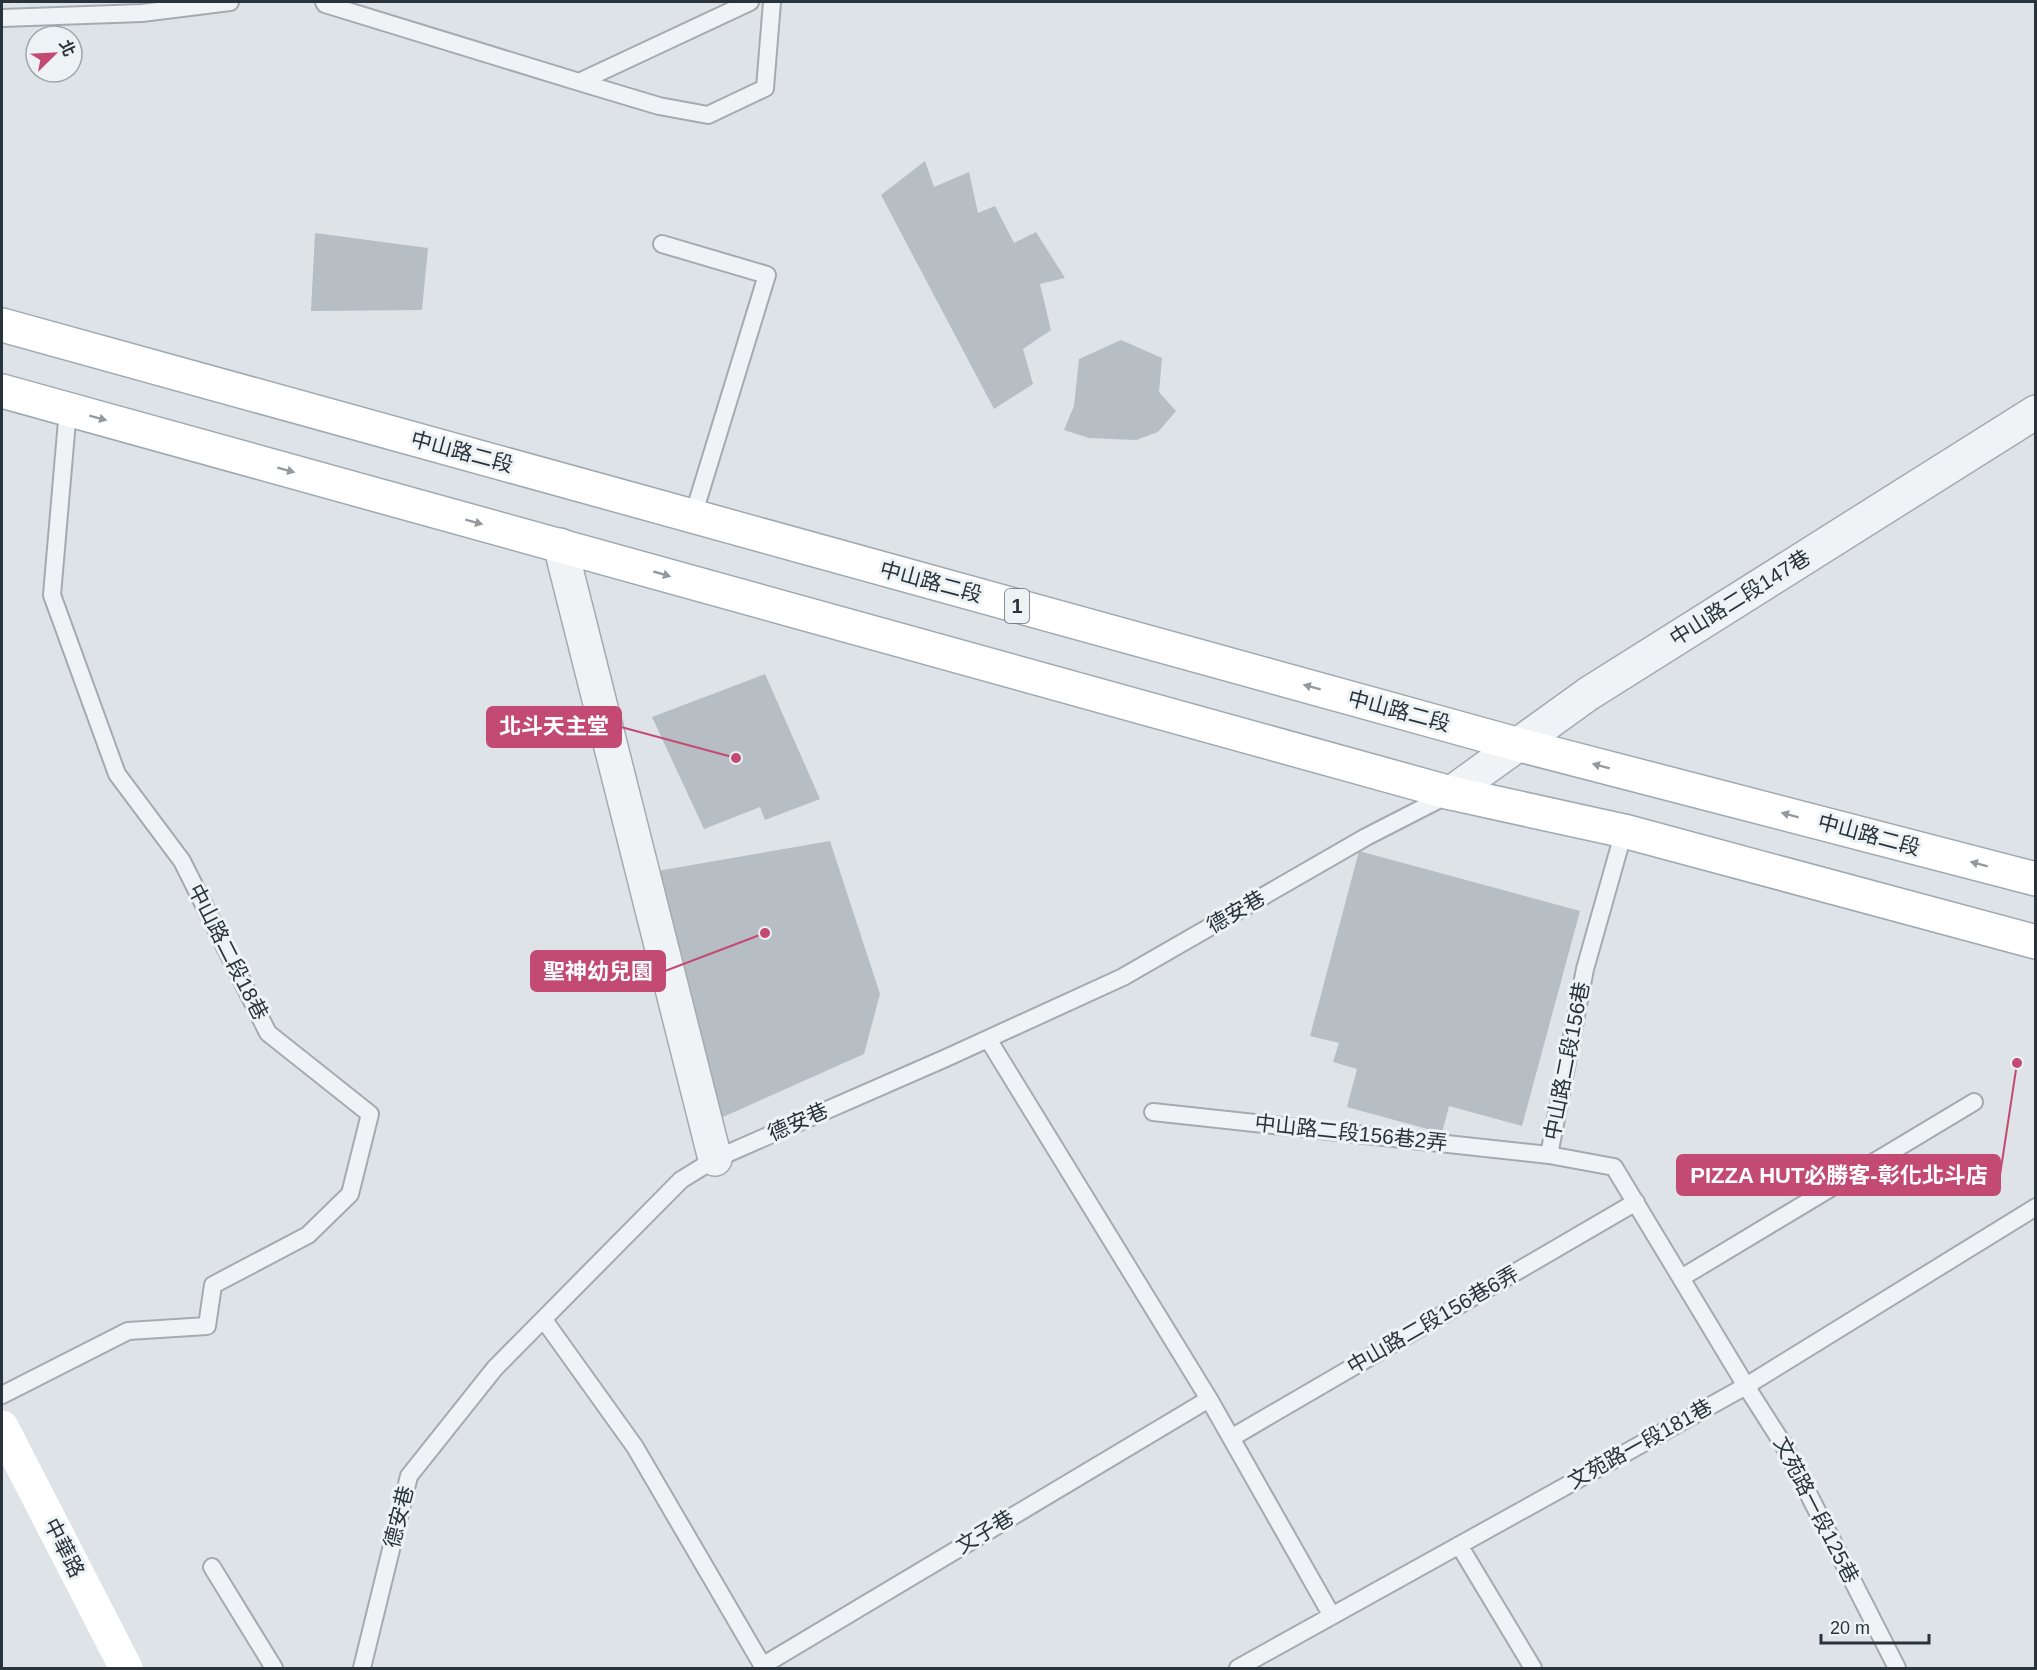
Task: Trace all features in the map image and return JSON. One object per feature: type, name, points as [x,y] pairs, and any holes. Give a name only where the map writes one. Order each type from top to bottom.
[{"type":"main road","name":"中山路二段","points":[[2,325],[1520,745],[2036,879]]},
{"type":"main road","points":[[4,395],[68,409],[1451,793],[1624,831],[2036,942]]},
{"type":"main road","name":"中華路","points":[[2,1426],[126,1668]]},
{"type":"street","name":"中山路二段147巷","points":[[1451,793],[1588,694],[2036,412]]},
{"type":"street","points":[[560,545],[715,1159]]},
{"type":"lane","points":[[2,18],[142,13],[230,2]]},
{"type":"lane","points":[[324,2],[659,106],[708,115],[765,88],[772,2]]},
{"type":"lane","points":[[579,82],[750,2]]},
{"type":"lane","points":[[662,244],[767,275],[693,516]]},
{"type":"lane","name":"中山路二段18巷","points":[[2,1395],[128,1331],[207,1326],[213,1286],[308,1235],[350,1194],[370,1114],[268,1033],[182,861],[117,774],[52,595],[68,409]]},
{"type":"lane","name":"德安巷","points":[[362,1668],[409,1476],[495,1368],[681,1180],[715,1159],[1123,977],[1366,837],[1451,793]]},
{"type":"lane","name":"中山路二段156巷","points":[[1624,831],[1584,969],[1549,1155],[1614,1167],[1746,1386]]},
{"type":"lane","points":[[988,1039],[1209,1399],[1332,1616]]},
{"type":"lane","points":[[1682,1278],[1974,1102]]},
{"type":"lane","name":"中山路二段156巷2弄","points":[[1153,1112],[1549,1155]]},
{"type":"lane","name":"中山路二段156巷6弄","points":[[1231,1438],[1636,1202]]},
{"type":"lane","name":"文苑路一段181巷","points":[[1238,1668],[1746,1386],[2036,1207]]},
{"type":"lane","name":"文子巷","points":[[544,1320],[635,1447],[763,1667],[1209,1399]]},
{"type":"lane","name":"文苑路一段125巷","points":[[1746,1386],[1784,1444],[1897,1668]]},
{"type":"lane","points":[[1459,1545],[1533,1668]]},
{"type":"lane","points":[[212,1567],[274,1668]]},
{"type":"building","points":[[925,161],[934,187],[969,172],[978,213],[995,206],[1014,243],[1036,232],[1065,278],[1040,284],[1051,330],[1023,349],[1033,384],[994,409],[881,195]]},
{"type":"building","points":[[315,233],[428,248],[422,310],[311,311]]},
{"type":"building","points":[[1121,340],[1162,358],[1159,392],[1176,411],[1158,432],[1136,440],[1089,438],[1064,430],[1074,406],[1079,359]]},
{"type":"building","points":[[765,674],[820,799],[765,820],[760,807],[704,829],[652,717]]},
{"type":"building","points":[[830,841],[880,994],[864,1054],[714,1121],[657,871]]},
{"type":"building","points":[[1359,851],[1580,911],[1522,1126],[1449,1106],[1442,1133],[1347,1107],[1357,1069],[1333,1062],[1339,1043],[1310,1036]]},
{"type":"place","name":"北斗天主堂","points":[[736,758]]},
{"type":"place","name":"聖神幼兒園","points":[[765,933]]},
{"type":"place","name":"PIZZA HUT必勝客-彰化北斗店","points":[[2017,1063]]}]
